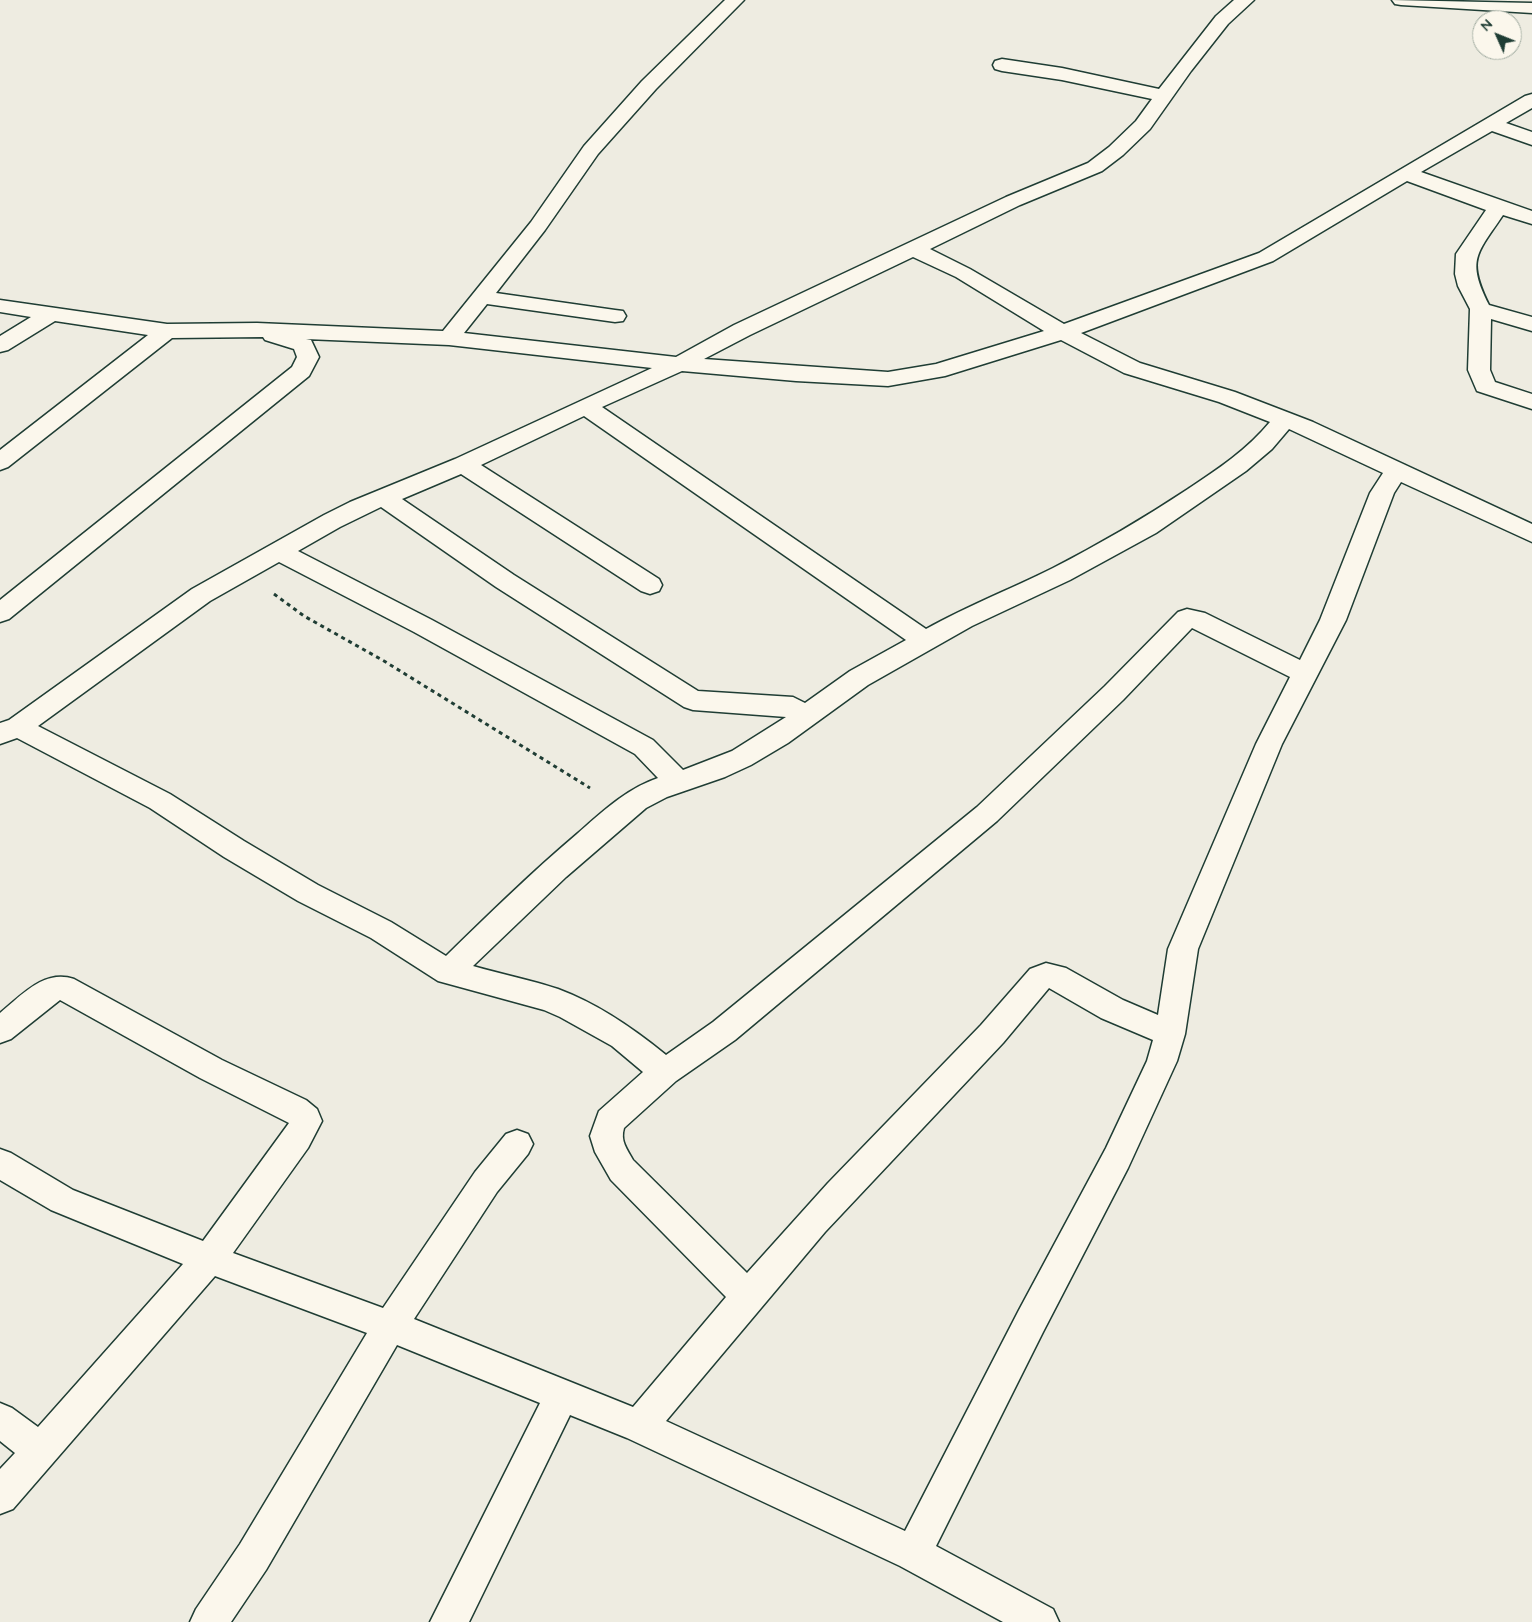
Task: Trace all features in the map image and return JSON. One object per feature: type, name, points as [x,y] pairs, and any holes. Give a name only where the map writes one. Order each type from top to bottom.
[{"type":"street","points":[[449,338],[538,226],[591,150],[649,85],[735,0]]},
{"type":"street","points":[[9,730],[201,595],[332,521],[463,464],[585,406],[680,364],[742,330],[1013,201],[1095,167],[1133,136],[1184,67],[1222,20],[1245,0]]},
{"type":"street","points":[[1400,0],[1461,6],[1532,8]]},
{"type":"street","points":[[1002,65],[1062,74],[1164,96]]},
{"type":"street","points":[[0,306],[167,331],[258,330],[449,338],[680,364],[796,374],[888,379],[937,372],[1062,332],[1108,317],[1266,257],[1532,100]]},
{"type":"street","points":[[1491,124],[1532,139]]},
{"type":"street","points":[[1406,174],[1498,208],[1532,218]]},
{"type":"street","points":[[1498,208],[1466,254],[1466,274],[1469,286],[1480,309],[1478,370],[1482,383],[1492,389],[1532,402]]},
{"type":"street","points":[[914,249],[963,273],[1062,332],[1132,368],[1227,397],[1285,419],[1532,534]]},
{"type":"street","points":[[482,297],[615,316]]},
{"type":"street","points":[[1480,309],[1532,324]]},
{"type":"street","points":[[0,345],[51,314]]},
{"type":"street","points":[[0,613],[301,371],[308,357],[303,346],[258,330]]},
{"type":"street","points":[[0,462],[167,331]]},
{"type":"street","points":[[585,406],[925,641]]},
{"type":"street","points":[[448,972],[571,854],[645,795],[723,767],[749,755],[782,734],[859,678],[963,620],[1061,574],[1147,527],[1238,466],[1264,444],[1285,419]]},
{"type":"street","points":[[463,464],[650,585]]},
{"type":"street","points":[[913,1553],[1031,1321],[1117,1158],[1162,1061],[1170,1034],[1183,949],[1269,744],[1333,620],[1382,493],[1398,470]]},
{"type":"street","points":[[384,498],[506,581],[693,700],[793,707],[803,718]]},
{"type":"street","points":[[278,551],[414,622],[644,747],[678,782]]},
{"type":"street","points":[[748,1297],[628,1178],[611,1152],[606,1136],[610,1121],[665,1072],[724,1031],[987,814],[1114,693],[1184,620],[1188,618],[1196,619],[1304,673]]},
{"type":"street","points":[[9,730],[160,800],[234,850],[308,892],[381,930],[448,972],[550,999],[571,1008],[623,1037],[665,1072]]},
{"type":"street","points":[[639,1426],[839,1193],[998,1027],[1040,978],[1046,975],[1056,977],[1112,1008],[1170,1034]]},
{"type":"street","points":[[0,1030],[47,993],[56,988],[64,988],[211,1069],[295,1110],[306,1119],[306,1123],[297,1138],[209,1259],[0,1496]]},
{"type":"street","points":[[209,1622],[254,1556],[390,1326],[486,1182],[517,1144]]},
{"type":"street","points":[[0,1163],[62,1200],[209,1259],[390,1326],[639,1426],[913,1553],[1040,1622]]},
{"type":"street","points":[[449,1622],[562,1395]]},
{"type":"street","points":[[0,1420],[39,1450]]},
{"type":"path","points":[[243,570],[304,616],[384,661],[625,810]]}]
